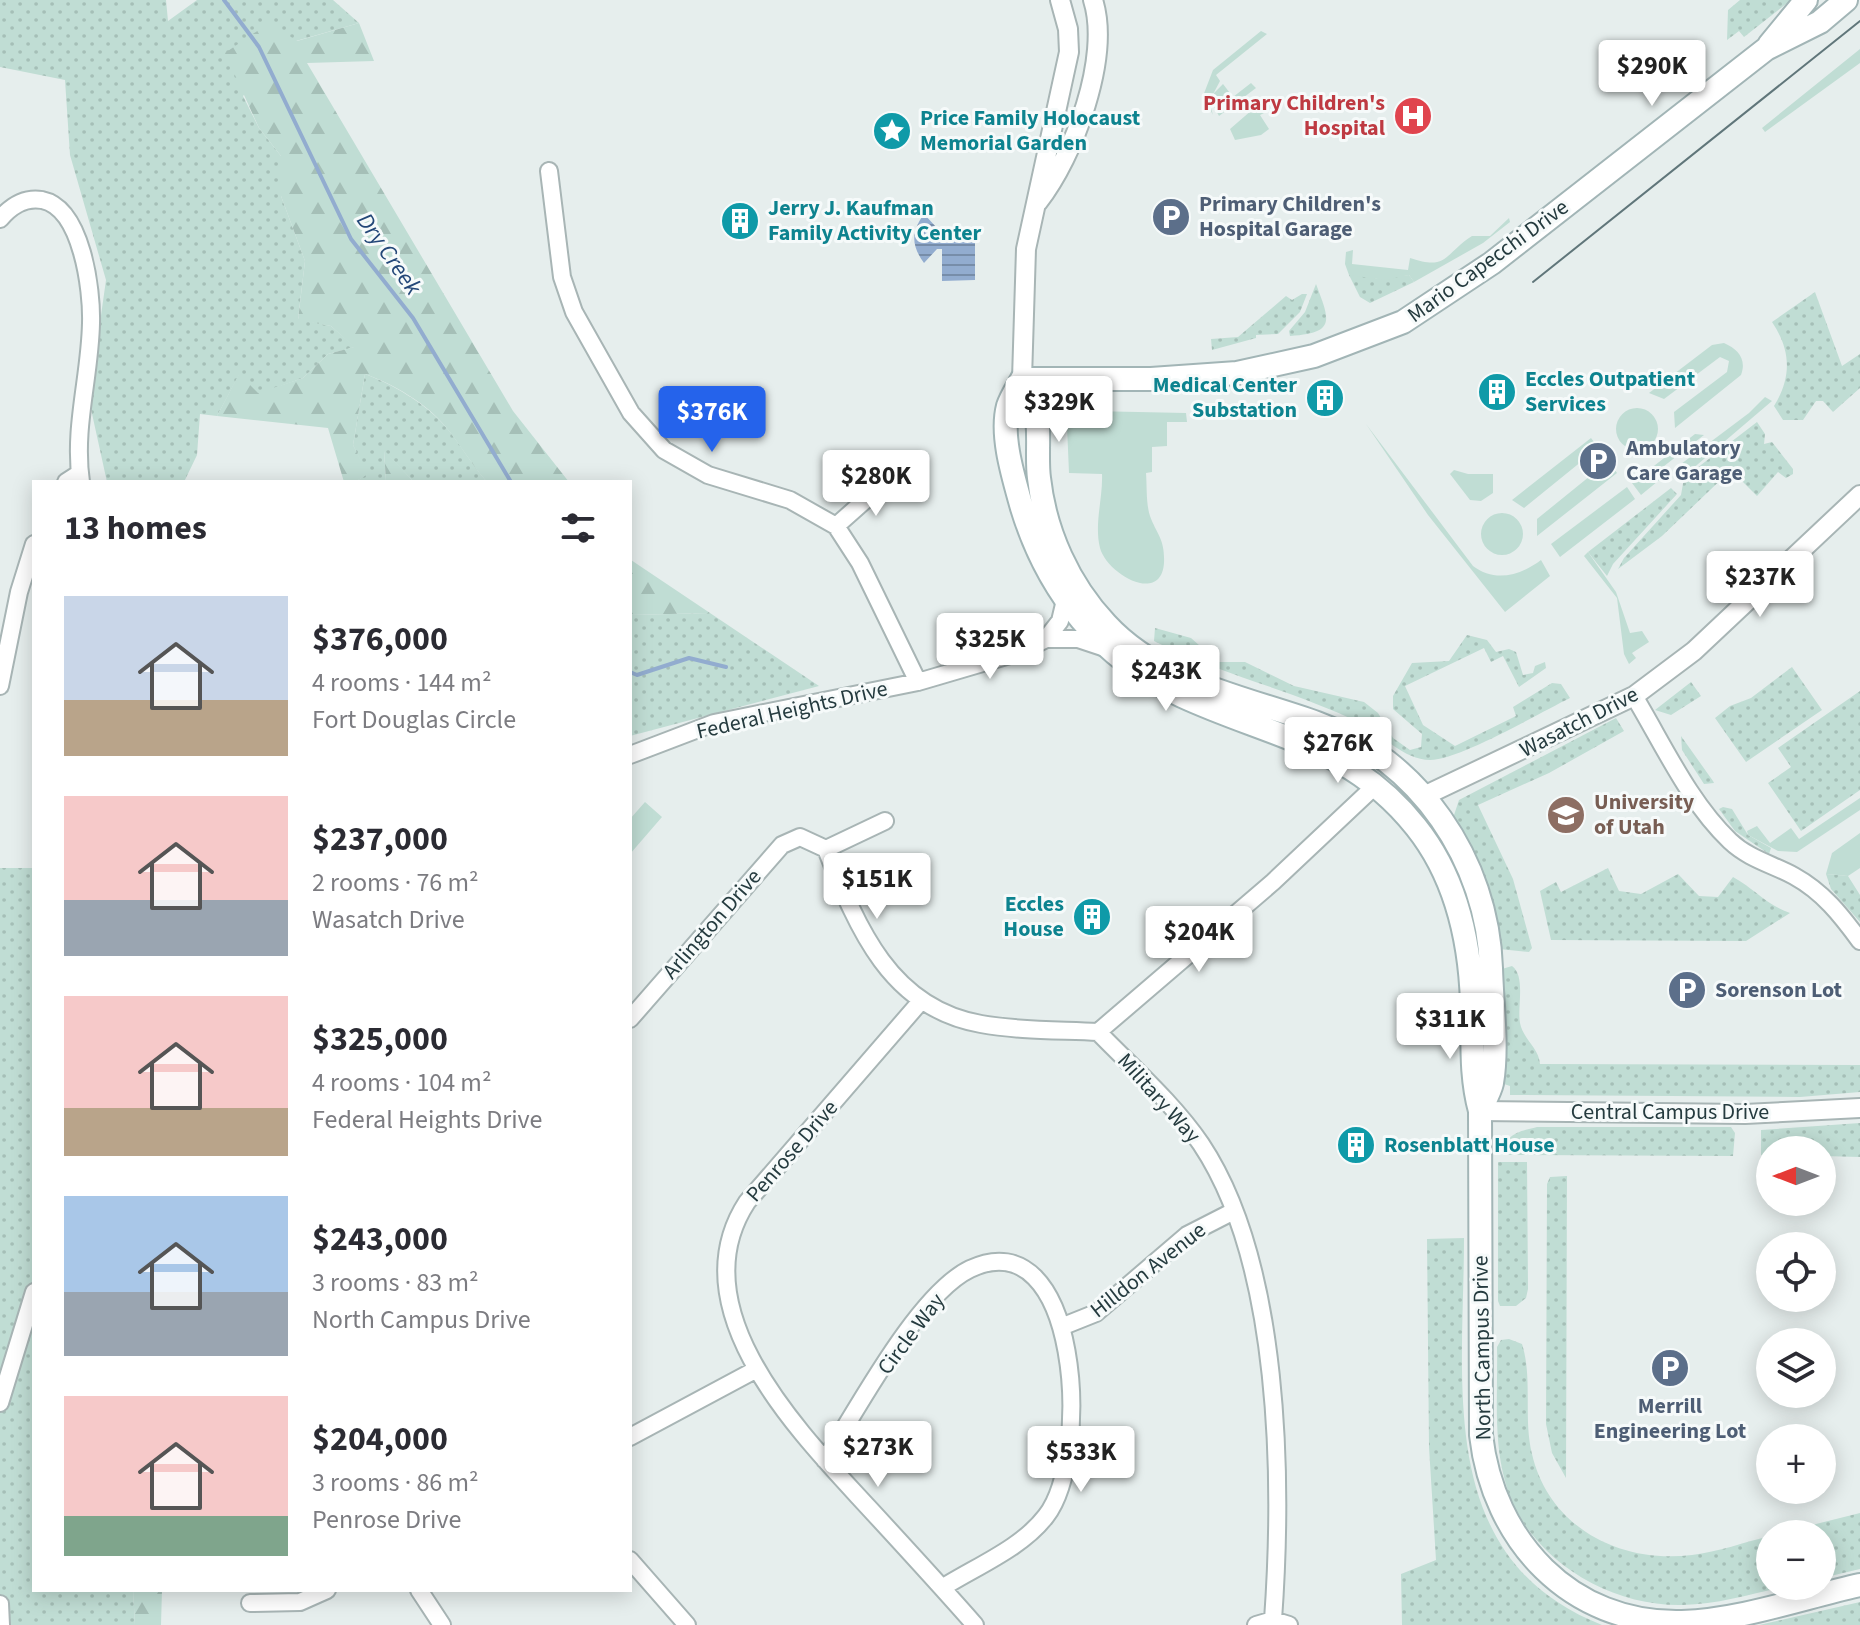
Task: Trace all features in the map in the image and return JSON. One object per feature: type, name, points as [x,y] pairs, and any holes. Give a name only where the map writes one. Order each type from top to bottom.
[{"type":"main road","name":"Mario Capecchi Drive","points":[[1766,49],[1806,0]]},
{"type":"main road","name":"Mario Capecchi Drive","points":[[1022,379],[1151,379],[1237,373],[1314,356],[1403,322],[1503,255],[1766,49],[1820,22],[1846,0]]},
{"type":"main road","name":"North Campus Drive","points":[[1022,379],[1008,407],[1013,469],[1034,541],[1065,600],[1105,648],[1131,668],[1182,696],[1321,750],[1346,763],[1376,785],[1403,810],[1430,847],[1456,903],[1470,969],[1473,1084],[1480,1111],[1481,1435],[1489,1483],[1521,1545],[1555,1579],[1575,1593],[1612,1611],[1654,1621],[1712,1619],[1860,1585]]},
{"type":"main road","name":"North Campus Drive","points":[[1022,379],[1036,407],[1038,478],[1050,527],[1074,581],[1109,627],[1137,651],[1177,674],[1351,737],[1394,767],[1424,796],[1467,862],[1486,917],[1491,959],[1492,1084],[1480,1111]]},
{"type":"main road","points":[[1321,750],[1363,761],[1400,789],[1424,796],[1427,818],[1453,865],[1456,903]]},
{"type":"street","points":[[1022,379],[1023,269],[1051,124],[1069,52],[1068,29],[1060,0]]},
{"type":"street","points":[[1036,204],[1051,185],[1061,163],[1096,68],[1099,29],[1093,0]]},
{"type":"street","points":[[549,171],[562,277],[574,312],[631,413],[664,450],[708,475],[790,500],[836,526],[860,563],[918,682]]},
{"type":"street","points":[[0,219],[22,201],[42,200],[63,211],[74,230],[87,278],[91,310],[76,479]]},
{"type":"street","points":[[836,526],[889,479]]},
{"type":"street","name":"Wasatch Drive","points":[[1424,796],[1634,696],[1694,651],[1860,495]]},
{"type":"street","points":[[0,686],[19,592],[32,550]]},
{"type":"street","points":[[1046,639],[1060,621],[1065,600]]},
{"type":"street","name":"Federal Heights Drive","points":[[632,754],[714,723],[918,682],[1020,652],[1046,639],[1078,639],[1105,648]]},
{"type":"street","points":[[1634,696],[1714,824],[1752,857],[1795,877],[1826,898],[1860,941]]},
{"type":"street","points":[[885,821],[826,849],[863,936],[889,972],[921,1001],[941,1012],[981,1024],[1098,1032],[1237,914],[1376,785]]},
{"type":"street","name":"Arlington Drive","points":[[632,1017],[776,850],[800,837],[826,849]]},
{"type":"street","name":"Penrose Drive","points":[[921,1001],[747,1202],[733,1226],[726,1253],[727,1279],[736,1319],[757,1369],[789,1420],[975,1625]]},
{"type":"street","name":"Military Way","points":[[1098,1032],[1201,1145],[1234,1211],[1247,1249],[1258,1297],[1271,1398],[1281,1623]]},
{"type":"street","name":"Central Campus Drive","points":[[1480,1111],[1745,1114],[1860,1108]]},
{"type":"street","name":"Hilldon Avenue","points":[[1061,1327],[1096,1313],[1187,1235],[1234,1211]]},
{"type":"street","name":"Circle Way","points":[[825,1460],[913,1324],[946,1288],[969,1270],[992,1263],[1026,1272],[1044,1289],[1061,1327],[1072,1382],[1073,1427],[1068,1467],[1056,1502],[1026,1536],[942,1588]]},
{"type":"street","points":[[0,1403],[32,1299]]},
{"type":"street","points":[[632,1436],[757,1369]]},
{"type":"street","points":[[632,1562],[687,1625]]},
{"type":"street","points":[[250,1603],[300,1602],[322,1592]]},
{"type":"street","points":[[420,1592],[442,1625]]},
{"type":"street","points":[[0,1604],[1,1625]]},
{"type":"street","points":[[1256,1625],[1281,1623]]},
{"type":"green space","points":[[0,0],[166,0],[168,21],[197,0],[333,0],[359,23],[296,41],[243,96],[259,128],[281,156],[281,196],[305,261],[298,319],[331,326],[355,347],[328,354],[303,378],[258,394],[239,375],[217,416],[200,414],[197,455],[185,480],[107,480],[89,400],[106,280],[70,155],[65,80],[0,67]]},
{"type":"green space","points":[[1740,0],[1791,0],[1744,37],[1739,31],[1727,40],[1728,10]]},
{"type":"green space","points":[[269,23],[297,41],[359,23],[374,61],[307,63],[513,411],[567,480],[485,480],[445,426],[419,402],[365,374],[353,445],[368,474],[358,480],[343,480],[328,428],[217,416],[239,374],[258,393],[303,378],[328,354],[354,347],[331,326],[298,320],[305,261],[281,196],[281,156],[259,128],[225,53]]},
{"type":"green space","points":[[1261,31],[1267,34],[1216,75],[1220,81],[1209,102],[1213,115],[1203,96],[1213,70]]},
{"type":"green space","points":[[1860,49],[1860,63],[1765,132],[1762,128]]},
{"type":"green space","points":[[1251,83],[1256,88],[1219,116],[1212,103],[1214,93],[1223,84],[1233,97]]},
{"type":"green space","points":[[1260,103],[1266,112],[1260,115],[1269,129],[1261,135],[1235,140],[1230,129]]},
{"type":"green space","points":[[1509,218],[1510,222],[1483,243],[1414,282],[1409,275],[1385,280],[1349,275],[1345,264],[1346,252],[1353,250],[1352,264],[1408,270],[1410,258],[1432,263],[1445,259],[1472,236],[1490,236]]},
{"type":"green space","points":[[1362,274],[1378,279],[1409,275],[1414,282],[1370,303],[1360,297],[1349,275]]},
{"type":"green space","points":[[1316,284],[1326,323],[1315,332],[1290,336],[1289,331],[1305,312]]},
{"type":"green space","points":[[1815,292],[1842,366],[1860,354],[1860,388],[1833,412],[1823,401],[1816,401],[1803,420],[1783,420],[1774,406],[1784,385],[1786,353],[1772,322]]},
{"type":"green space","points":[[1307,294],[1300,312],[1278,334],[1256,335],[1256,338],[1212,350],[1211,339],[1238,337],[1286,296],[1292,300]]},
{"type":"green space","points":[[1724,343],[1740,355],[1743,364],[1741,375],[1675,428],[1674,412],[1727,372],[1729,361],[1720,357],[1664,399],[1649,393],[1712,345]]},
{"type":"green space","points":[[365,374],[408,395],[428,410],[450,433],[485,480],[412,480],[384,451],[386,480],[358,480],[367,474],[353,445]]},
{"type":"green space","points":[[1765,397],[1772,401],[1684,476],[1677,467],[1749,413]]},
{"type":"green space","points":[[1637,408],[1652,414],[1658,429],[1652,444],[1637,450],[1622,444],[1616,429],[1622,414]]},
{"type":"green space","points":[[1090,411],[1186,413],[1187,422],[1167,422],[1167,446],[1152,447],[1152,472],[1146,473],[1149,511],[1164,555],[1161,575],[1154,582],[1144,584],[1123,575],[1105,558],[1100,548],[1098,529],[1102,474],[1069,473],[1067,426]]},
{"type":"green space","points":[[1757,422],[1765,434],[1764,444],[1772,442],[1793,469],[1793,474],[1786,478],[1778,472],[1757,496],[1731,470],[1662,536],[1618,569],[1624,558],[1681,495],[1684,478]]},
{"type":"green space","points":[[1366,424],[1473,566],[1499,576],[1525,570],[1541,560],[1550,576],[1505,612],[1428,515]]},
{"type":"green space","points":[[1695,434],[1704,435],[1659,470],[1663,477],[1641,495],[1632,483]]},
{"type":"green space","points":[[1591,438],[1617,473],[1537,536],[1537,519],[1595,472],[1595,463],[1582,461],[1524,508],[1512,500]]},
{"type":"green space","points":[[384,450],[412,480],[386,480]]},
{"type":"green space","points":[[1454,470],[1468,474],[1493,474],[1493,493],[1481,501],[1470,500],[1450,474]]},
{"type":"green space","points":[[1627,487],[1635,499],[1560,557],[1551,544]]},
{"type":"green space","points":[[1671,488],[1677,494],[1613,564],[1607,576],[1588,552]]},
{"type":"green space","points":[[1502,513],[1517,519],[1523,534],[1517,549],[1502,555],[1487,549],[1481,534],[1487,519]]},
{"type":"green space","points":[[1588,552],[1616,592],[1630,633],[1642,631],[1649,642],[1632,653],[1636,658],[1629,664],[1624,654],[1617,598],[1584,556]]},
{"type":"green space","points":[[632,561],[710,613],[632,615]]},
{"type":"green space","points":[[710,613],[819,686],[632,735],[632,615]]},
{"type":"green space","points":[[1155,628],[1191,638],[1218,662],[1245,662],[1294,686],[1364,702],[1378,713],[1393,738],[1410,750],[1421,747],[1422,734],[1393,709],[1393,696],[1412,663],[1449,661],[1467,635],[1487,640],[1496,652],[1509,649],[1516,652],[1523,675],[1533,673],[1535,666],[1545,662],[1546,668],[1519,687],[1503,656],[1491,662],[1484,648],[1405,686],[1423,725],[1455,746],[1516,716],[1513,707],[1552,683],[1561,684],[1570,698],[1460,752],[1443,758],[1420,759],[1335,711],[1205,664],[1154,641]]},
{"type":"green space","points":[[1792,667],[1822,710],[1746,762],[1715,718],[1730,706],[1751,698]]},
{"type":"green space","points":[[1691,682],[1701,696],[1671,715],[1655,710]]},
{"type":"green space","points":[[1860,691],[1860,790],[1801,831],[1768,783],[1791,767],[1778,748]]},
{"type":"green space","points":[[1616,718],[1624,731],[1549,773],[1478,805],[1513,879],[1532,948],[1529,952],[1499,949],[1453,818],[1459,800]]},
{"type":"green space","points":[[1681,736],[1714,783],[1704,784],[1682,750]]},
{"type":"green space","points":[[1860,798],[1860,810],[1797,852],[1778,851],[1748,835],[1747,831],[1757,826],[1770,843],[1791,828],[1799,839]]},
{"type":"green space","points":[[645,802],[662,817],[632,852],[632,817]]},
{"type":"green space","points":[[1719,809],[1732,809],[1748,835],[1771,848],[1769,854],[1735,831]]},
{"type":"green space","points":[[1860,833],[1860,868],[1848,876],[1826,874],[1832,853]]},
{"type":"green space","points":[[0,868],[32,868],[32,1592],[133,1592],[135,1625],[0,1625]]},
{"type":"green space","points":[[1608,868],[1619,891],[1641,894],[1678,874],[1699,896],[1718,897],[1733,877],[1790,913],[1746,941],[1551,940],[1540,891],[1556,882],[1561,892]]},
{"type":"green space","points":[[1826,874],[1848,876],[1860,895],[1860,922],[1831,889]]},
{"type":"green space","points":[[1512,966],[1520,984],[1520,1023],[1540,1064],[1860,1065],[1860,1092],[1800,1097],[1510,1095],[1510,1086],[1501,1083],[1502,969]]},
{"type":"green space","points":[[1860,1123],[1860,1157],[1836,1156],[1836,1136],[1761,1136],[1761,1130]]},
{"type":"green space","points":[[1537,1127],[1731,1127],[1735,1133],[1733,1156],[1502,1155],[1510,1138]]},
{"type":"green space","points":[[1498,1162],[1527,1162],[1528,1289],[1526,1298],[1516,1306],[1500,1306],[1498,1301]]},
{"type":"green space","points":[[1567,1176],[1566,1478],[1552,1453],[1546,1424],[1547,1184],[1550,1177]]},
{"type":"green space","points":[[1464,1238],[1463,1407],[1470,1462],[1485,1512],[1510,1557],[1548,1595],[1602,1625],[1402,1625],[1401,1574],[1436,1560],[1429,1447],[1427,1239]]},
{"type":"green space","points":[[1509,1339],[1522,1344],[1527,1371],[1532,1454],[1541,1480],[1554,1502],[1571,1521],[1615,1547],[1665,1556],[1702,1554],[1756,1540],[1756,1593],[1709,1603],[1655,1603],[1599,1587],[1550,1554],[1531,1533],[1515,1508],[1501,1465],[1497,1431],[1497,1347],[1501,1340]]},
{"type":"green space","points":[[1860,1513],[1860,1569],[1836,1575],[1836,1520],[1832,1520]]},
{"type":"green space","points":[[133,1592],[162,1592],[161,1625],[135,1625]]},
{"type":"green space","points":[[1860,1602],[1860,1625],[1759,1625]]},
{"type":"water","points":[[924,214],[937,228],[975,228],[975,280],[942,281],[942,249],[937,249],[924,263],[914,238]]},
{"type":"waterway","name":"Dry Creek","points":[[224,0],[259,47],[351,239],[413,318],[510,480]]},
{"type":"waterway","name":"Dry Creek","points":[[632,673],[637,675],[689,658],[726,667]]},
{"type":"tram line","points":[[1533,282],[1860,21]]},
{"type":"place","name":"Primary Children's Hospital","points":[[1413,116]]},
{"type":"place","name":"Price Family Holocaust Memorial Garden","points":[[892,131]]},
{"type":"place","name":"Primary Children's Hospital Garage","points":[[1171,217]]},
{"type":"place","name":"Jerry J. Kaufman Family Activity Center","points":[[740,221]]},
{"type":"place","name":"Eccles Outpatient Services","points":[[1497,392]]},
{"type":"place","name":"Medical Center Substation","points":[[1325,398]]},
{"type":"place","name":"Ambulatory Care Garage","points":[[1598,461]]},
{"type":"place","name":"University of Utah","points":[[1566,815]]},
{"type":"place","name":"Eccles House","points":[[1092,917]]},
{"type":"place","name":"Sorenson Lot","points":[[1687,990]]},
{"type":"place","name":"Rosenblatt House","points":[[1356,1145]]},
{"type":"place","name":"Merrill Engineering Lot","points":[[1670,1368]]}]
